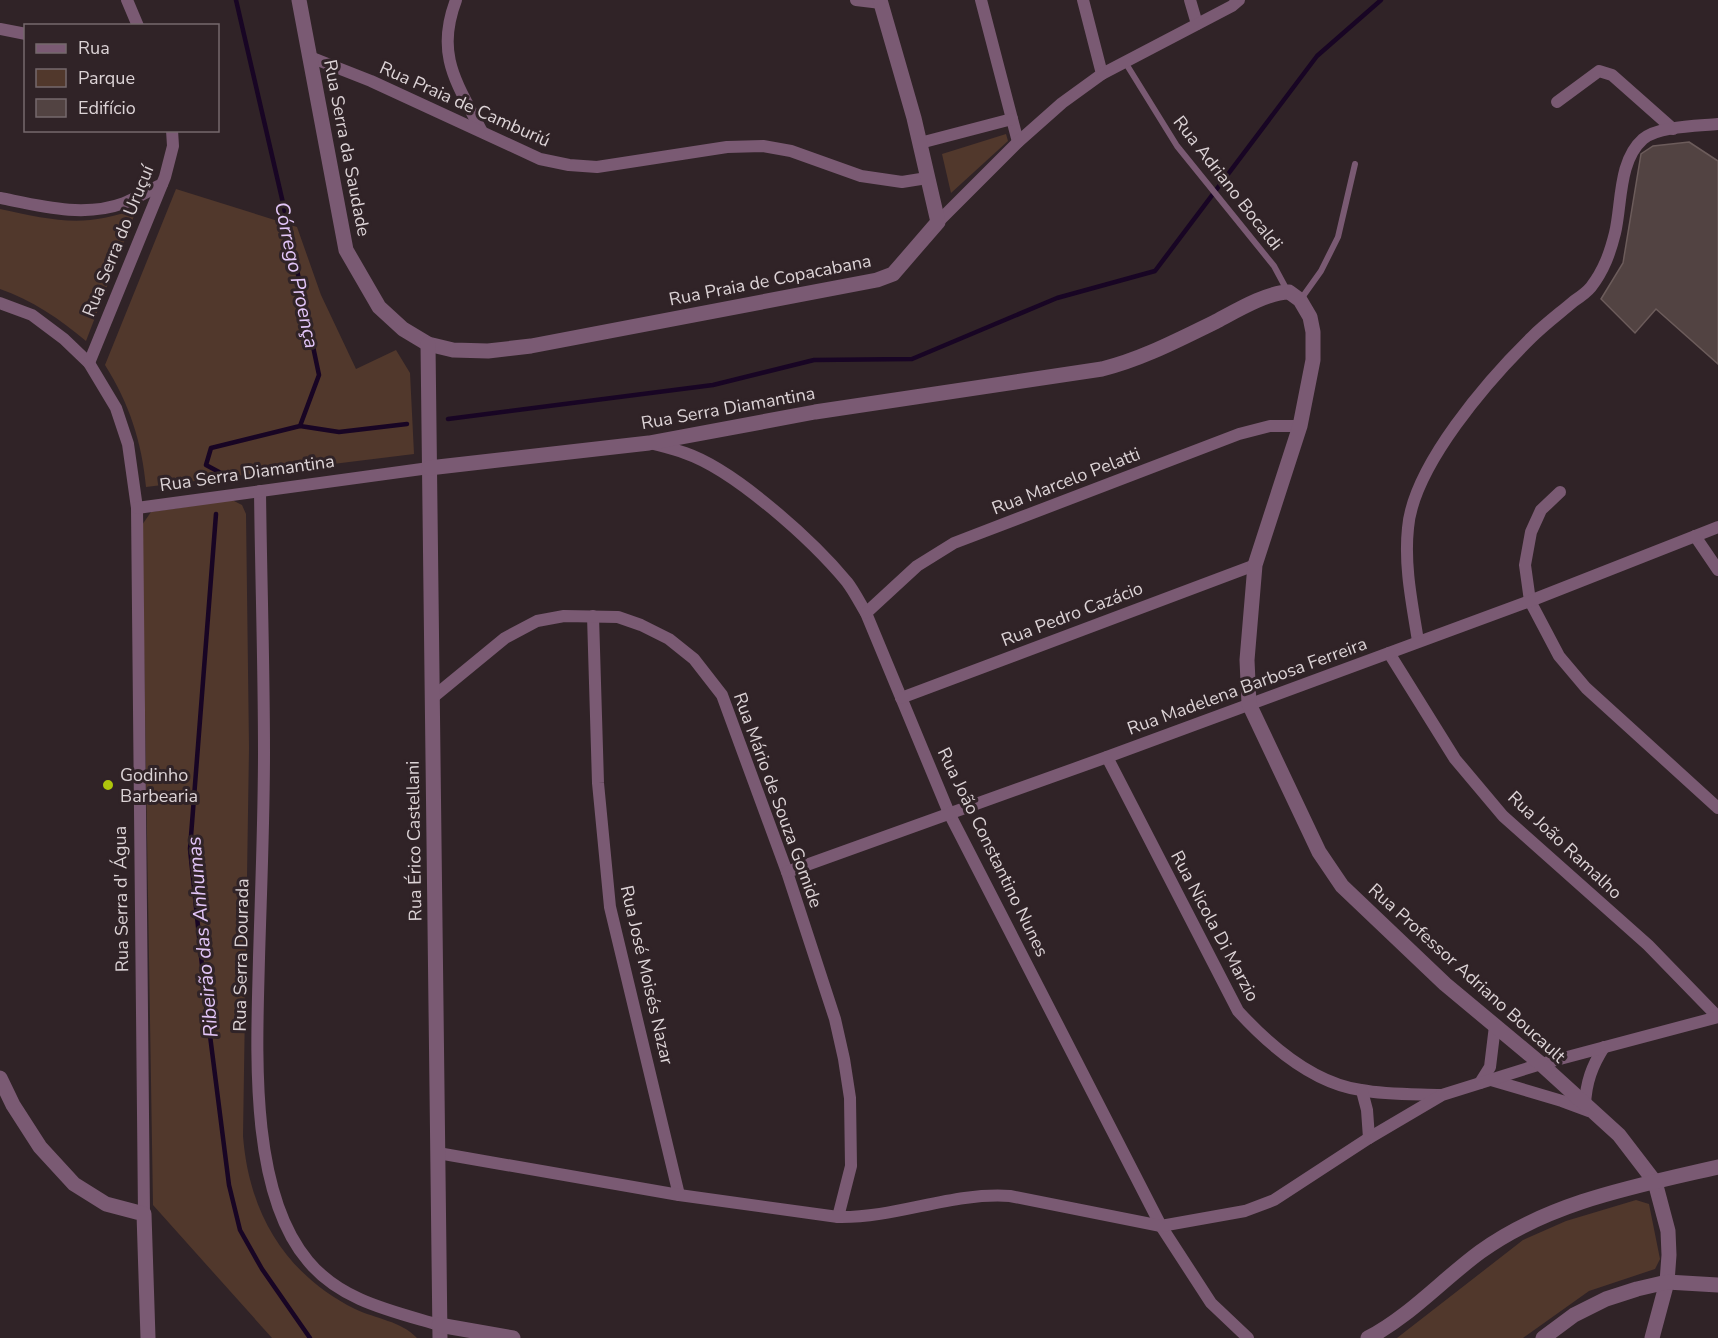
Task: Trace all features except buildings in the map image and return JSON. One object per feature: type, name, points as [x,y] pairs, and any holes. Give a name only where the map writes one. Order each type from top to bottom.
[{"type":"street","points":[[127,0],[137,24]]},
{"type":"street","name":"Rua Serra da Saudade","points":[[299,0],[346,250],[379,308],[403,329],[428,344]]},
{"type":"street","points":[[456,0],[447,33],[452,74],[481,130]]},
{"type":"street","points":[[856,0],[880,2],[920,143],[938,222]]},
{"type":"street","points":[[981,0],[1018,142]]},
{"type":"street","points":[[1083,0],[1102,74]]},
{"type":"street","points":[[1190,0],[1197,24]]},
{"type":"street","name":"Rua Praia de Copacabana","points":[[428,344],[453,350],[476,351],[531,346],[877,280],[892,274],[938,222],[1018,142],[1062,103],[1102,74],[1232,6],[1239,0]]},
{"type":"street","points":[[0,29],[24,34]]},
{"type":"street","name":"Rua Praia de Camburiú","points":[[310,57],[371,81],[540,159],[569,165],[597,167],[727,147],[763,146],[791,151],[861,176],[902,182],[927,178]]},
{"type":"street","points":[[1557,102],[1599,71],[1612,75],[1669,129]]},
{"type":"street","points":[[920,143],[1012,119]]},
{"type":"street","points":[[1418,641],[1407,573],[1408,526],[1417,488],[1432,460],[1463,416],[1509,361],[1533,336],[1590,289],[1606,265],[1616,232],[1623,181],[1630,157],[1643,138],[1669,129],[1718,124]]},
{"type":"street","name":"Rua Serra do Uruçuí","points":[[88,363],[162,184],[173,146],[172,132]]},
{"type":"street","points":[[0,198],[59,210],[97,210],[124,203],[162,184]]},
{"type":"street","name":"Rua Serra Diamantina","points":[[137,508],[429,468],[648,443],[815,412],[1102,369],[1124,364],[1168,345],[1267,297],[1282,292],[1298,300]]},
{"type":"street","name":"Rua Professor Adriano Boucault","points":[[1298,300],[1313,332],[1313,360],[1300,426],[1255,565],[1247,660],[1249,704],[1319,852],[1342,886],[1445,984],[1541,1064],[1619,1135],[1655,1182],[1668,1231],[1667,1282],[1652,1338]]},
{"type":"street","name":"Rua Serra d' Água","points":[[0,303],[32,315],[64,339],[88,363],[116,408],[128,444],[137,508],[144,1214],[148,1338]]},
{"type":"street","name":"Rua Érico Castellani","points":[[428,344],[440,1332]]},
{"type":"street","name":"Rua Marcelo Pelatti","points":[[866,613],[917,566],[954,543],[1239,434],[1270,426],[1300,426]]},
{"type":"street","name":"Rua João Constantino Nunes","points":[[648,443],[687,453],[723,473],[766,505],[814,547],[848,583],[866,613],[949,813],[1161,1226],[1211,1303],[1248,1338]]},
{"type":"street","name":"Rua Serra Dourada","points":[[260,491],[264,753],[258,1062],[261,1120],[270,1178],[280,1211],[294,1240],[306,1260],[324,1278],[366,1304],[440,1332]]},
{"type":"street","points":[[1560,492],[1541,510],[1531,532],[1525,565],[1530,601],[1559,656],[1586,688],[1718,808]]},
{"type":"street","name":"Rua Madelena Barbosa Ferreira","points":[[787,872],[1530,601],[1718,527]]},
{"type":"street","points":[[1695,536],[1718,570]]},
{"type":"street","name":"Rua Pedro Cazácio","points":[[901,698],[1255,565]]},
{"type":"street","name":"Rua Mário de Souza Gomide","points":[[432,698],[505,638],[537,621],[564,616],[618,617],[669,639],[694,659],[722,695],[787,872],[835,1019],[844,1059],[850,1110],[851,1166],[838,1217]]},
{"type":"street","name":"Rua José Moisés Nazar","points":[[593,616],[598,783],[610,907],[679,1195]]},
{"type":"street","name":"Rua João Ramalho","points":[[1389,653],[1455,759],[1503,816],[1648,945],[1718,1017]]},
{"type":"street","name":"Rua Nicola Di Marzio","points":[[1107,757],[1238,1011],[1260,1034],[1287,1056],[1316,1074],[1344,1086],[1362,1090],[1442,1095]]},
{"type":"street","points":[[438,1153],[679,1195],[838,1217],[864,1217],[970,1196],[991,1195],[1010,1196],[1161,1226],[1245,1211],[1274,1200],[1369,1138],[1442,1095],[1541,1064],[1718,1017]]},
{"type":"street","points":[[1485,1082],[1490,1067],[1495,1026]]},
{"type":"street","points":[[1485,1082],[1589,1109],[1587,1081],[1604,1047]]},
{"type":"street","points":[[0,1078],[13,1105],[40,1147],[74,1184],[106,1204],[144,1214]]},
{"type":"street","points":[[1362,1090],[1367,1110],[1369,1138]]},
{"type":"street","points":[[1368,1338],[1413,1308],[1479,1253],[1508,1234],[1563,1208],[1718,1167]]},
{"type":"street","points":[[1544,1338],[1574,1315],[1606,1299],[1637,1289],[1667,1282],[1718,1285]]},
{"type":"street","points":[[440,1332],[513,1338]]},
{"type":"lane","name":"Rua Adriano Bocaldi","points":[[1125,62],[1177,147],[1274,266],[1298,300]]},
{"type":"lane","points":[[1298,300],[1321,271],[1338,237],[1355,164]]},
{"type":"green space","points":[[1006,134],[1008,141],[951,193],[942,154]]},
{"type":"green space","points":[[176,189],[297,227],[321,295],[356,369],[396,350],[410,373],[414,454],[146,487],[133,423],[121,394],[105,365]]},
{"type":"green space","points":[[137,208],[86,341],[45,311],[0,289],[0,209],[68,221],[101,219]]},
{"type":"green space","points":[[232,500],[242,505],[246,514],[249,748],[243,1136],[247,1164],[253,1191],[263,1215],[275,1238],[290,1259],[330,1295],[355,1309],[396,1324],[417,1338],[272,1338],[153,1205],[142,525],[151,512]]},
{"type":"green space","points":[[1636,1200],[1649,1204],[1660,1259],[1655,1269],[1589,1291],[1523,1338],[1397,1338],[1523,1240],[1566,1221]]},
{"type":"waterway","name":"Córrego Proença","points":[[219,472],[206,465],[211,448],[300,426],[319,375],[283,203],[236,0]]},
{"type":"waterway","points":[[448,419],[713,385],[814,360],[912,359],[1057,298],[1155,271],[1317,56],[1381,0]]},
{"type":"waterway","points":[[300,426],[339,432],[407,424]]},
{"type":"waterway","name":"Ribeirão das Anhumas","points":[[216,514],[190,849],[206,1004],[229,1185],[240,1230],[262,1269],[310,1338]]},
{"type":"place","name":"Godinho Barbearia","points":[[108,785]]}]
